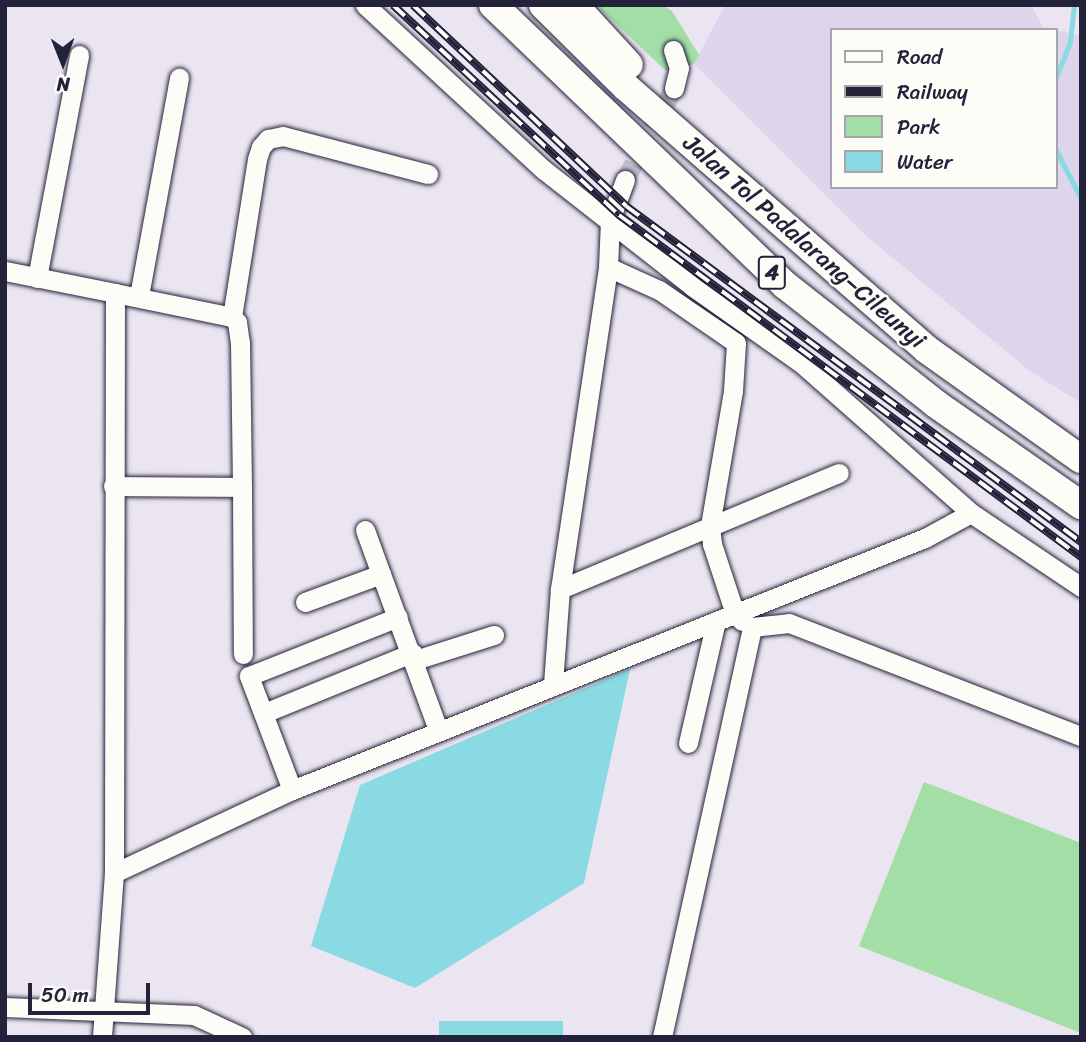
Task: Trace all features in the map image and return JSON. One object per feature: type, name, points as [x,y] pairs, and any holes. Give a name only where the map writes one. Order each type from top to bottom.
[{"type":"highway","name":"Jalan Tol Padalarang–Cileunyi","points":[[493,5],[785,285],[936,404],[1081,505]]},
{"type":"highway","name":"Jalan Tol Padalarang–Cileunyi","points":[[543,5],[626,87],[926,349],[1081,458]]},
{"type":"highway","points":[[574,5],[729,176]]},
{"type":"street","points":[[365,5],[544,170],[693,287],[821,379],[971,513],[1081,587]]},
{"type":"street","points":[[673,50],[679,68],[674,88]]},
{"type":"street","points":[[37,278],[79,55]]},
{"type":"street","points":[[139,296],[179,78]]},
{"type":"street","points":[[243,654],[240,343],[239,328],[232,317],[261,147],[268,139],[283,136],[428,174]]},
{"type":"street","points":[[553,684],[560,589],[608,267],[610,220],[625,180]]},
{"type":"street","points":[[608,267],[659,290],[736,343],[733,390],[710,525],[712,544],[735,614],[752,626],[789,623],[1081,736]]},
{"type":"street","points":[[5,271],[139,296],[232,317]]},
{"type":"street","points":[[102,1037],[114,873],[115,293]]},
{"type":"street","points":[[560,589],[839,473]]},
{"type":"street","points":[[113,486],[242,487]]},
{"type":"street","points":[[114,873],[292,790],[925,538],[971,513]]},
{"type":"street","points":[[365,530],[438,730]]},
{"type":"street","points":[[305,602],[381,574]]},
{"type":"street","points":[[292,790],[249,676],[398,617]]},
{"type":"street","points":[[688,744],[716,621]]},
{"type":"street","points":[[662,1037],[752,626]]},
{"type":"street","points":[[264,713],[413,657],[494,635]]},
{"type":"street","points":[[5,1007],[194,1015],[242,1037]]},
{"type":"shaded area","points":[[725,5],[1031,5],[1043,27],[1047,28],[830,28],[830,189],[1058,189],[1058,30],[1081,36],[1081,403],[1030,371],[865,235],[694,64]]},
{"type":"green space","points":[[596,5],[662,5],[672,11],[699,55],[694,64],[665,70]]},
{"type":"green space","points":[[924,782],[1081,843],[1081,1033],[859,946]]},
{"type":"water","points":[[630,669],[584,883],[415,988],[311,946],[360,785]]},
{"type":"water","points":[[439,1021],[563,1021],[563,1037],[439,1037]]},
{"type":"waterway","points":[[1058,72],[1070,42],[1074,5]]},
{"type":"waterway","points":[[1058,154],[1081,199]]},
{"type":"tunnel","points":[[625,180],[674,88]]},
{"type":"railway","points":[[393,5],[619,215],[1081,557]]},
{"type":"railway","points":[[413,5],[626,206],[1081,542]]}]
